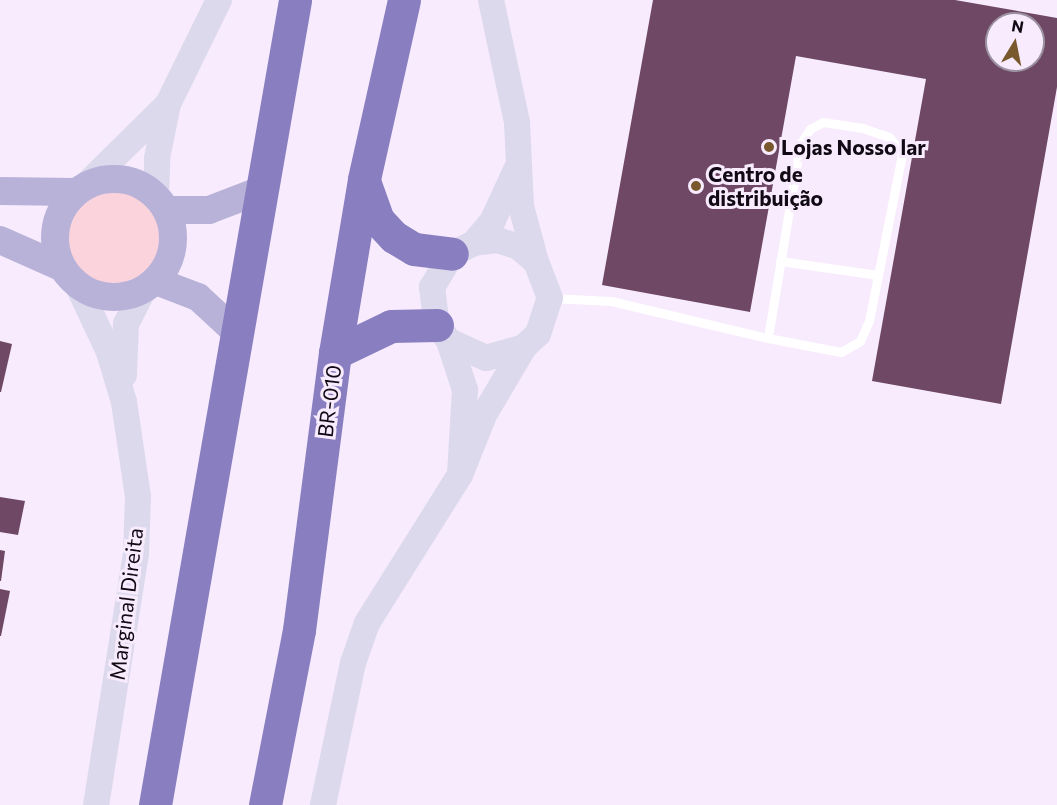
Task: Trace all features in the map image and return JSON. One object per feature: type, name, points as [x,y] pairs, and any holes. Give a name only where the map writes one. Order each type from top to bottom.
[{"type":"highway","points":[[155,805],[295,0]]},
{"type":"highway","name":"BR-010","points":[[265,805],[299,630],[335,353],[364,179],[404,0]]},
{"type":"highway","points":[[364,179],[378,220],[394,237],[414,249],[463,248]]},
{"type":"highway","points":[[335,353],[391,326],[443,333]]},
{"type":"main road","points":[[124,402],[124,332],[173,247],[161,203],[157,158],[168,104],[219,0]]},
{"type":"main road","points":[[323,805],[353,663],[367,623],[460,475],[484,415],[524,348],[538,334],[550,298],[536,262],[521,206],[517,122],[491,0]]},
{"type":"main road","points":[[124,402],[109,352],[70,277],[55,227],[80,189],[168,104]]},
{"type":"main road","points":[[460,475],[465,390],[443,333],[432,287],[463,248],[492,220],[519,164]]},
{"type":"main road","points":[[0,191],[80,189],[122,179],[161,203],[209,210],[261,190]]},
{"type":"main road","points":[[0,240],[70,277],[100,297],[122,298],[150,286],[198,297],[237,333]]},
{"type":"main road","points":[[463,248],[497,240],[519,247],[536,262]]},
{"type":"main road","points":[[443,333],[486,358],[524,348]]},
{"type":"main road","name":"Marginal Direita","points":[[96,805],[136,553],[138,496],[124,402]]},
{"type":"lane","points":[[550,298],[611,301],[768,338],[841,352],[860,341],[869,321],[902,154],[889,137],[862,128],[823,122],[810,129],[800,144],[768,338]]},
{"type":"lane","points":[[780,261],[878,275]]},
{"type":"shaded area","points":[[115,191],[133,195],[148,205],[158,220],[162,238],[158,256],[148,271],[133,281],[115,285],[97,281],[82,271],[72,256],[68,238],[72,220],[82,205],[97,195]]},
{"type":"building","name":"Centro de distribuição","points":[[653,0],[955,0],[1023,12],[985,12],[985,72],[1045,72],[1045,16],[1057,18],[1057,87],[1001,404],[872,381],[926,79],[796,56],[750,312],[602,285]]},
{"type":"building","points":[[0,341],[12,344],[1,392],[0,392]]},
{"type":"building","points":[[0,497],[25,501],[18,535],[0,532]]},
{"type":"building","points":[[0,550],[5,551],[1,581],[0,581]]},
{"type":"building","points":[[0,589],[10,591],[1,636],[0,636]]},
{"type":"place","name":"Lojas Nosso lar","points":[[769,147]]},
{"type":"place","name":"Centro de distribuição","points":[[696,186]]}]
